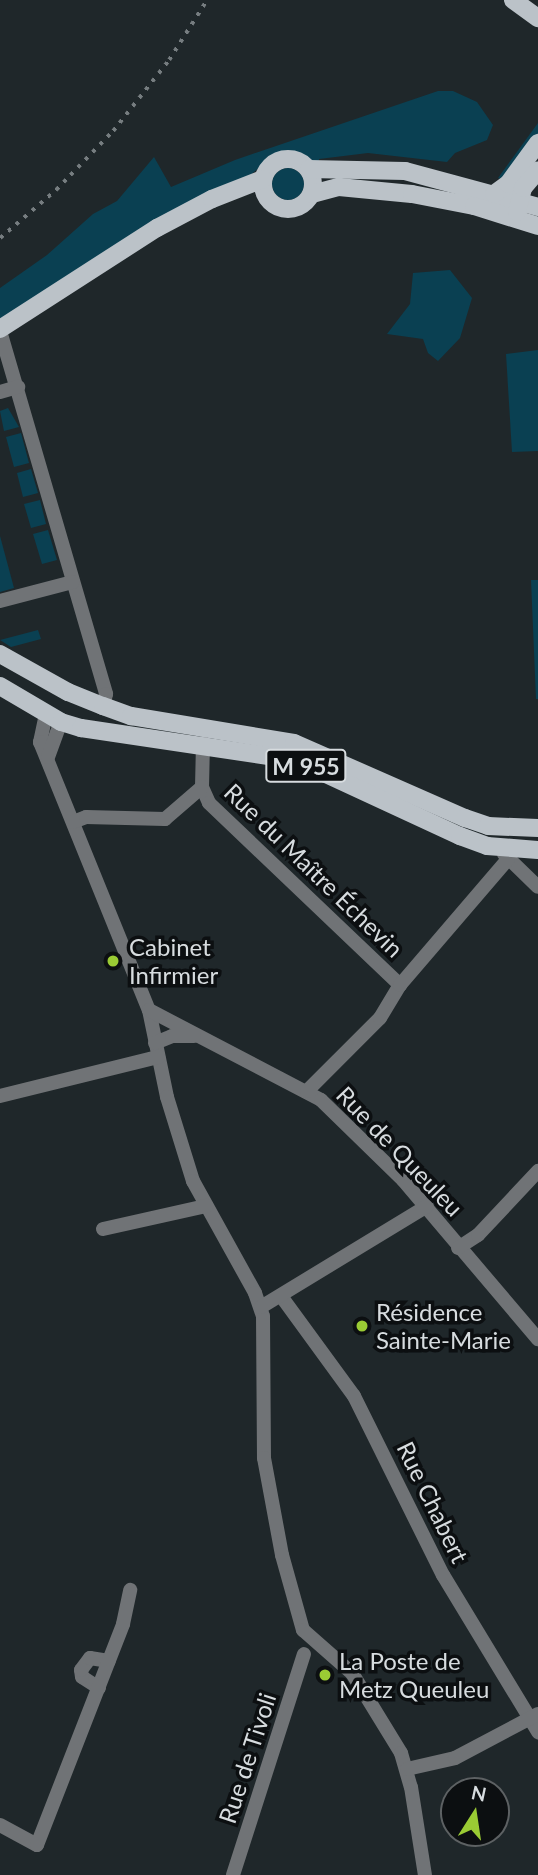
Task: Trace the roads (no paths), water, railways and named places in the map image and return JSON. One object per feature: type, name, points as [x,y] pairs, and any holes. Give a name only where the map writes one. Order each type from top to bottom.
[{"type":"main road","points":[[513,0],[538,18]]},
{"type":"main road","points":[[525,0],[538,8]]},
{"type":"main road","points":[[494,194],[508,184],[538,143]]},
{"type":"main road","points":[[0,330],[157,228],[238,190],[263,186],[278,161],[295,160],[309,169],[405,171],[538,208]]},
{"type":"main road","points":[[309,169],[312,194]]},
{"type":"main road","points":[[520,220],[518,201],[538,170]]},
{"type":"main road","points":[[263,186],[274,206],[286,210],[302,205],[312,194],[339,187],[412,194],[538,226]]},
{"type":"main road","name":"M 955","points":[[0,654],[68,692],[131,716],[294,743],[465,818],[488,826],[538,828]]},
{"type":"main road","name":"M 955","points":[[0,686],[53,718],[203,743],[302,765],[506,854],[532,850]]},
{"type":"main road","points":[[53,718],[68,692]]},
{"type":"street","points":[[0,330],[107,696],[103,706]]},
{"type":"street","points":[[0,392],[18,387]]},
{"type":"street","points":[[0,601],[73,582]]},
{"type":"street","points":[[53,718],[48,757],[149,1010],[181,1149],[206,1206],[261,1307],[264,1458],[282,1555],[309,1645],[352,1673],[407,1769],[425,1875]]},
{"type":"street","name":"Rue du Maître Échevin","points":[[203,743],[202,788],[209,803],[400,985]]},
{"type":"street","points":[[74,822],[97,817],[164,819],[202,788]]},
{"type":"street","points":[[524,871],[532,850]]},
{"type":"street","points":[[307,1091],[380,1018],[400,985],[506,854],[538,887]]},
{"type":"street","name":"Rue de Queuleu","points":[[149,1010],[195,1037],[307,1091],[374,1151],[427,1206],[458,1248],[538,1339]]},
{"type":"street","points":[[0,1097],[157,1050],[172,1036],[195,1037]]},
{"type":"street","points":[[458,1248],[478,1235],[538,1171]]},
{"type":"street","points":[[103,1228],[206,1206]]},
{"type":"street","points":[[261,1307],[427,1206]]},
{"type":"street","name":"Rue Chabert","points":[[281,1296],[354,1396],[443,1575],[534,1716],[538,1732]]},
{"type":"street","points":[[0,1825],[37,1845],[109,1661],[130,1590]]},
{"type":"street","name":"Rue de Tivoli","points":[[233,1875],[309,1645]]},
{"type":"street","points":[[99,1688],[82,1677],[81,1670],[90,1658],[109,1661]]},
{"type":"street","points":[[407,1769],[455,1758],[534,1716]]},
{"type":"railway","points":[[0,238],[56,190],[113,131],[169,60],[207,0]]},
{"type":"place","name":"Cabinet Infirmier","points":[[113,961]]},
{"type":"place","name":"Résidence Sainte-Marie","points":[[362,1326]]},
{"type":"place","name":"La Poste de Metz Queuleu","points":[[325,1675]]}]
